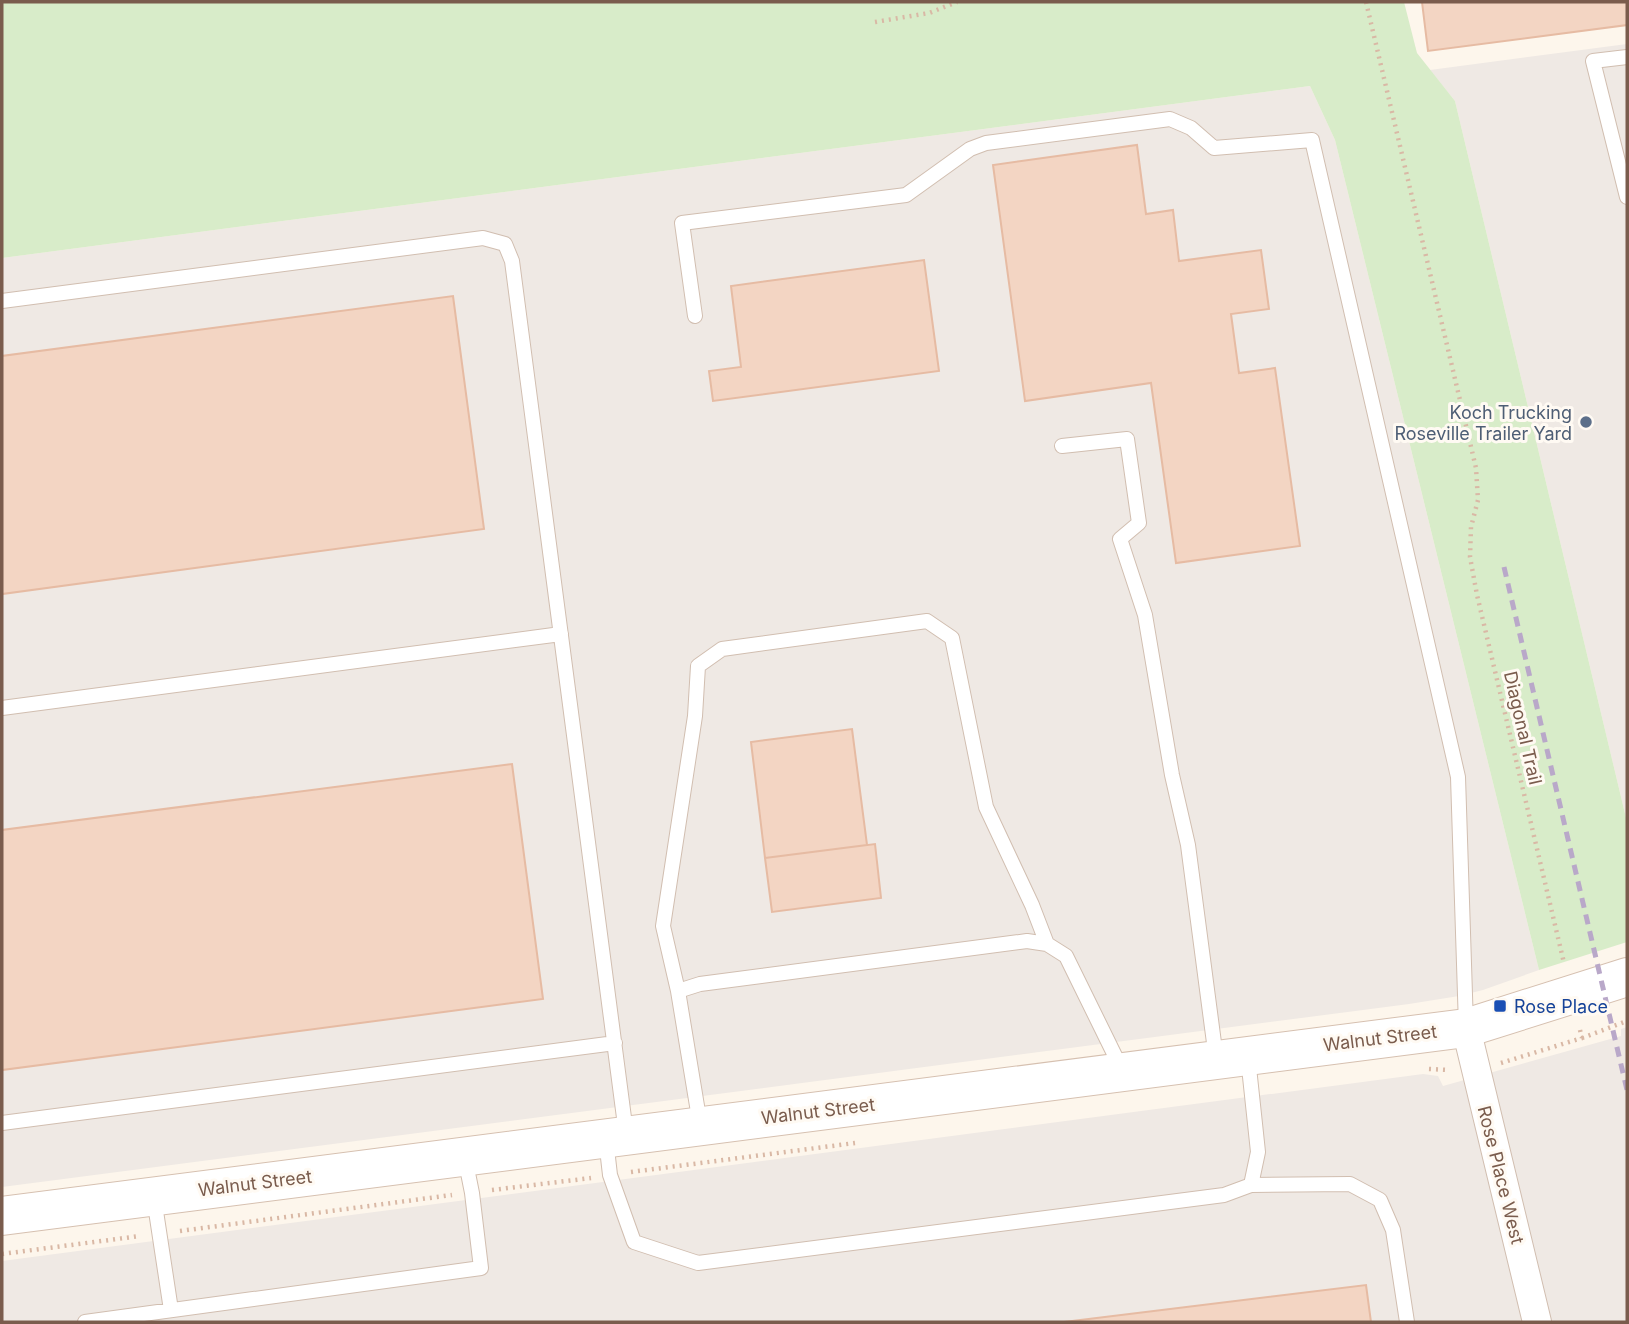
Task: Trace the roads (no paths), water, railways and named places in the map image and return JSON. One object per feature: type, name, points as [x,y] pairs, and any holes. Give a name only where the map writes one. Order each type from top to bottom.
[{"type":"street","name":"Walnut Street","points":[[2,1216],[1466,1028],[1627,977]]},
{"type":"street","name":"Rose Place West","points":[[1466,1028],[1537,1322]]},
{"type":"lane","points":[[1627,57],[1593,61],[1627,197]]},
{"type":"lane","points":[[695,316],[681,223],[906,195],[970,149],[986,143],[1130,124],[1170,119],[1191,128],[1214,148],[1312,140],[1458,777],[1466,1028]]},
{"type":"lane","points":[[2,300],[483,238],[505,244],[512,261],[615,1043],[616,1137],[610,1175],[634,1242],[698,1263],[1224,1195],[1251,1185],[1350,1184],[1380,1200],[1393,1230],[1407,1322]]},
{"type":"lane","points":[[1062,446],[1127,439],[1139,523],[1120,538],[1145,615],[1172,775],[1232,1057],[1258,1152],[1251,1185]]},
{"type":"lane","points":[[700,1126],[678,991],[663,926],[695,716],[698,666],[722,649],[927,621],[952,638],[986,807],[1032,905],[1047,944]]},
{"type":"lane","points":[[2,708],[561,634]]},
{"type":"lane","points":[[678,991],[700,984],[1027,941],[1047,944],[1066,956],[1123,1072]]},
{"type":"lane","points":[[2,1122],[615,1043]]},
{"type":"lane","points":[[85,1322],[481,1268],[465,1156]]},
{"type":"lane","points":[[153,1196],[171,1310]]},
{"type":"railway","points":[[1504,567],[1627,1090]]},
{"type":"place","name":"Koch Trucking Roseville Trailer Yard","points":[[1586,422]]},
{"type":"place","name":"Rose Place","points":[[1500,1006]]}]
